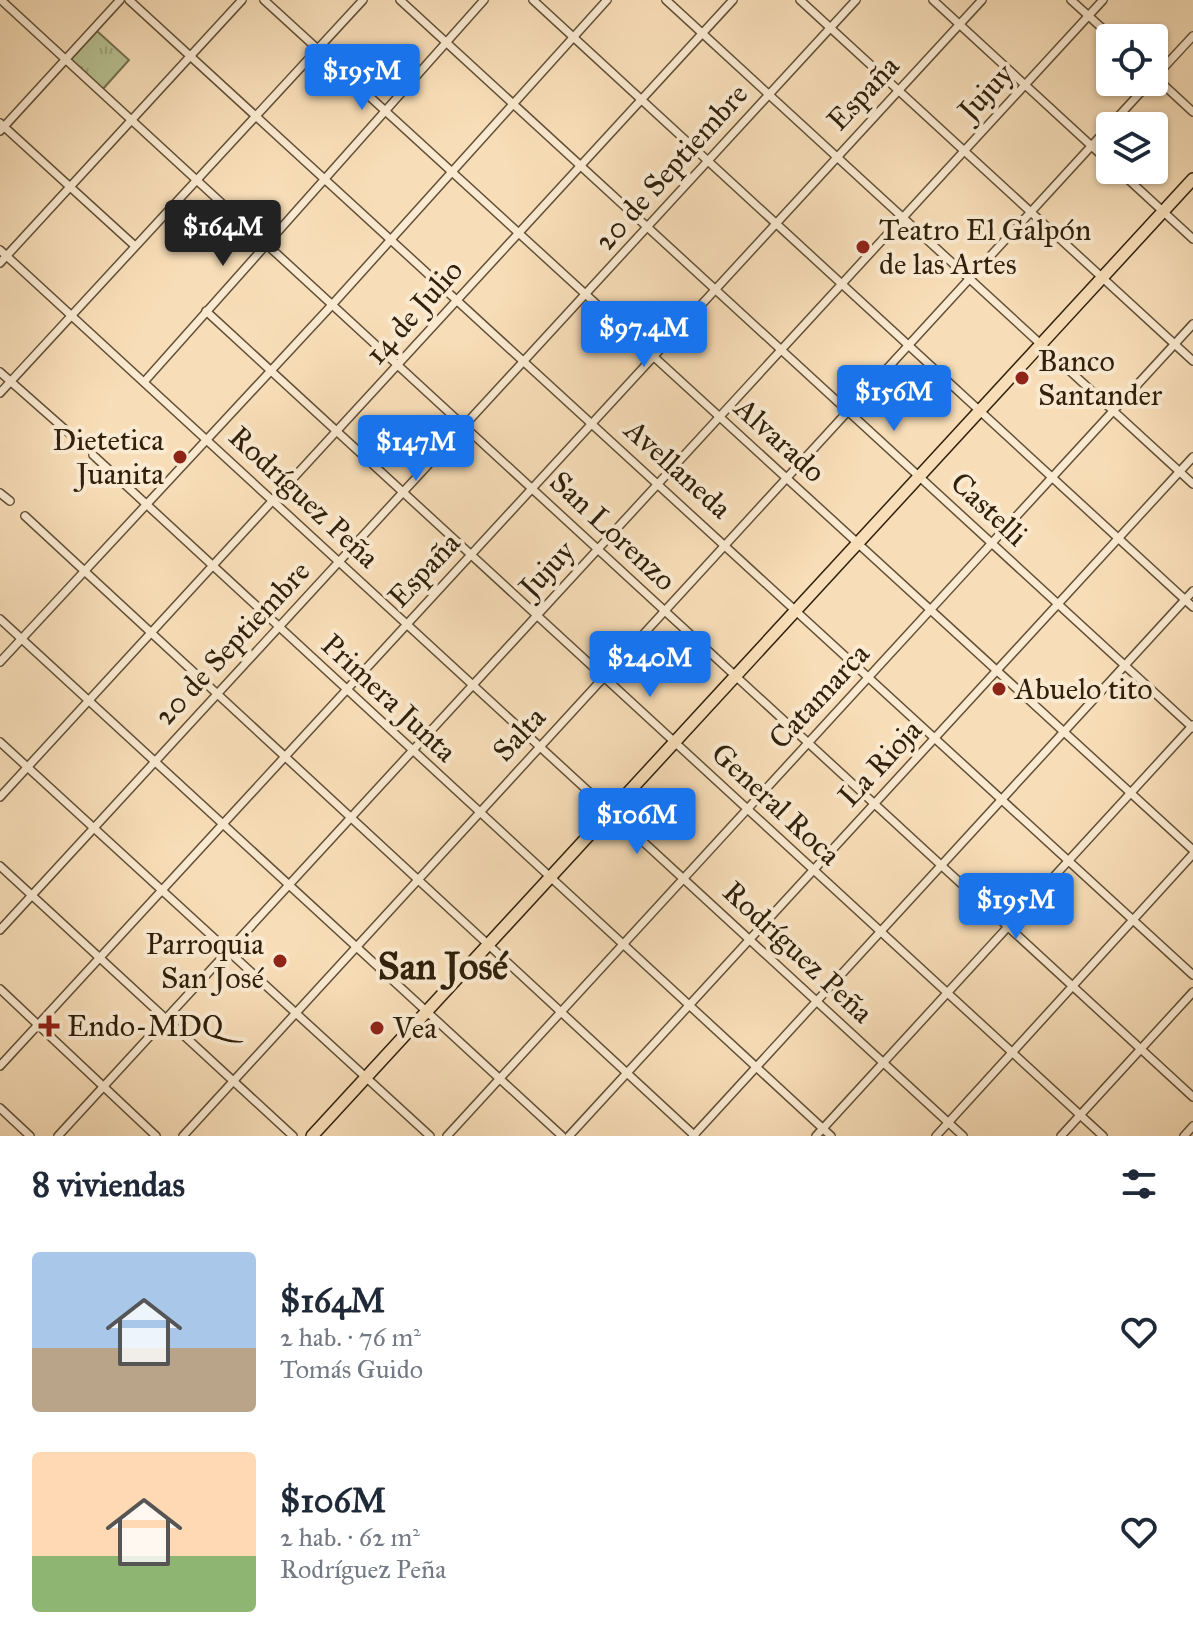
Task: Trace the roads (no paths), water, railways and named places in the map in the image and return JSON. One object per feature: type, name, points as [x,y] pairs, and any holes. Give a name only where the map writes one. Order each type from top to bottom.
[{"type":"main road","points":[[312,1136],[1193,179]]},
{"type":"street","name":"San Lorenzo","points":[[1,0],[1193,1097]]},
{"type":"street","points":[[120,0],[1,127],[135,246]]},
{"type":"street","name":"Avellaneda","points":[[129,0],[1193,975]]},
{"type":"street","points":[[0,263],[3,253],[70,186],[242,0]]},
{"type":"street","name":"Alvarado","points":[[264,0],[1193,852]]},
{"type":"street","points":[[0,393],[363,0]]},
{"type":"street","name":"Castelli","points":[[400,0],[1193,727]]},
{"type":"street","points":[[144,382],[484,0]]},
{"type":"street","points":[[533,0],[1193,607]]},
{"type":"street","points":[[0,662],[331,306],[607,0]]},
{"type":"street","points":[[666,0],[1193,484]]},
{"type":"street","name":"14 de Julio","points":[[0,797],[733,0]]},
{"type":"street","points":[[800,0],[1193,361]]},
{"type":"street","name":"20 de Septiembre","points":[[0,930],[856,0]]},
{"type":"street","points":[[933,0],[1096,150]]},
{"type":"street","name":"España","points":[[0,1066],[982,0]]},
{"type":"street","points":[[1071,0],[1098,24]]},
{"type":"street","name":"Jujuy","points":[[58,1136],[1103,0]]},
{"type":"street","name":"Salta","points":[[1168,62],[1193,36]]},
{"type":"street","points":[[1168,91],[1193,112]]},
{"type":"street","name":"Salta","points":[[183,1136],[1137,96]]},
{"type":"street","points":[[1133,184],[1193,239]]},
{"type":"street","name":"Rodríguez Peña","points":[[3,253],[963,1136]]},
{"type":"street","name":"General Roca","points":[[206,311],[1103,1136]]},
{"type":"street","name":"Catamarca","points":[[447,1136],[1193,324]]},
{"type":"street","points":[[0,372],[77,440]]},
{"type":"street","name":"Primera Junta","points":[[93,455],[831,1136]]},
{"type":"street","name":"La Rioja","points":[[569,1136],[1193,457]]},
{"type":"street","points":[[0,493],[10,501]]},
{"type":"street","points":[[25,516],[694,1136],[1193,591]]},
{"type":"street","points":[[0,619],[562,1136]]},
{"type":"street","points":[[816,1136],[1193,727]]},
{"type":"street","points":[[0,742],[430,1136]]},
{"type":"street","points":[[936,1136],[1193,852]]},
{"type":"street","points":[[0,866],[293,1136]]},
{"type":"street","points":[[0,989],[156,1136]]},
{"type":"street","points":[[1061,1136],[1193,992]]},
{"type":"street","points":[[0,1108],[30,1136]]},
{"type":"street","points":[[1184,1136],[1193,1126]]},
{"type":"place","name":"Teatro El Galpón de las Artes","points":[[863,247]]},
{"type":"place","name":"Banco Santander","points":[[1022,378]]},
{"type":"place","name":"Dietetica Juanita","points":[[180,457]]},
{"type":"place","name":"Abuelo tito","points":[[999,689]]},
{"type":"place","name":"Parroquia San José","points":[[280,961]]},
{"type":"place","name":"Endo-MDQ","points":[[49,1026]]},
{"type":"place","name":"Vea","points":[[377,1028]]},
{"type":"district","name":"San José","points":[[443,966]]}]
